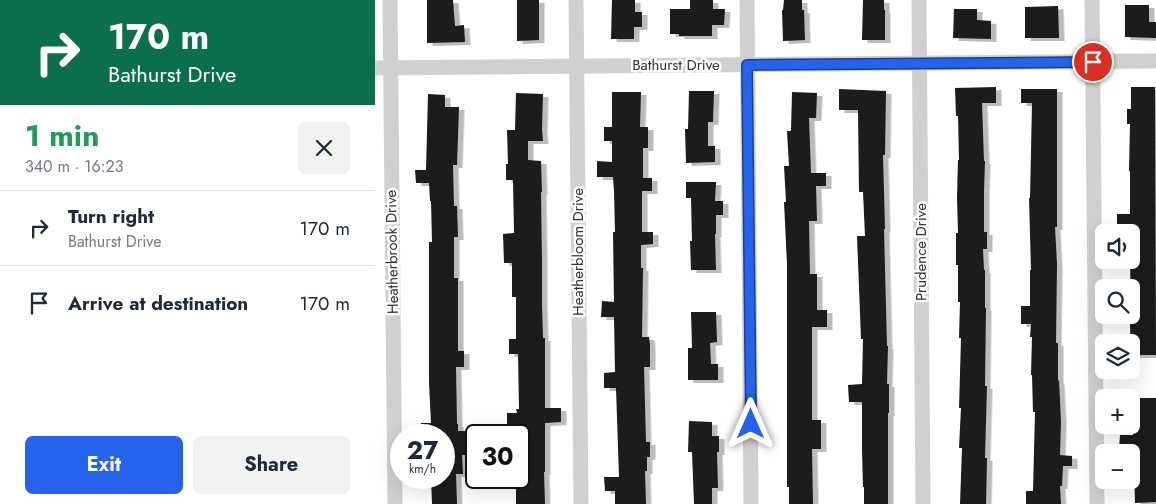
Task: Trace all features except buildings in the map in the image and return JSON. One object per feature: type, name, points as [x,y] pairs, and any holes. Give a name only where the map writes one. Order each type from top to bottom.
[{"type":"street","name":"Heatherbrook Drive","points":[[390,0],[395,504]]},
{"type":"street","name":"Heatherbloom Drive","points":[[576,0],[581,504]]},
{"type":"street","points":[[747,0],[751,504]]},
{"type":"street","name":"Prudence Drive","points":[[919,0],[923,504]]},
{"type":"street","points":[[1092,0],[1097,504]]},
{"type":"street","name":"Bathurst Drive","points":[[375,68],[1156,61]]},
{"type":"route","points":[[751,424],[747,65],[1093,62]]}]
